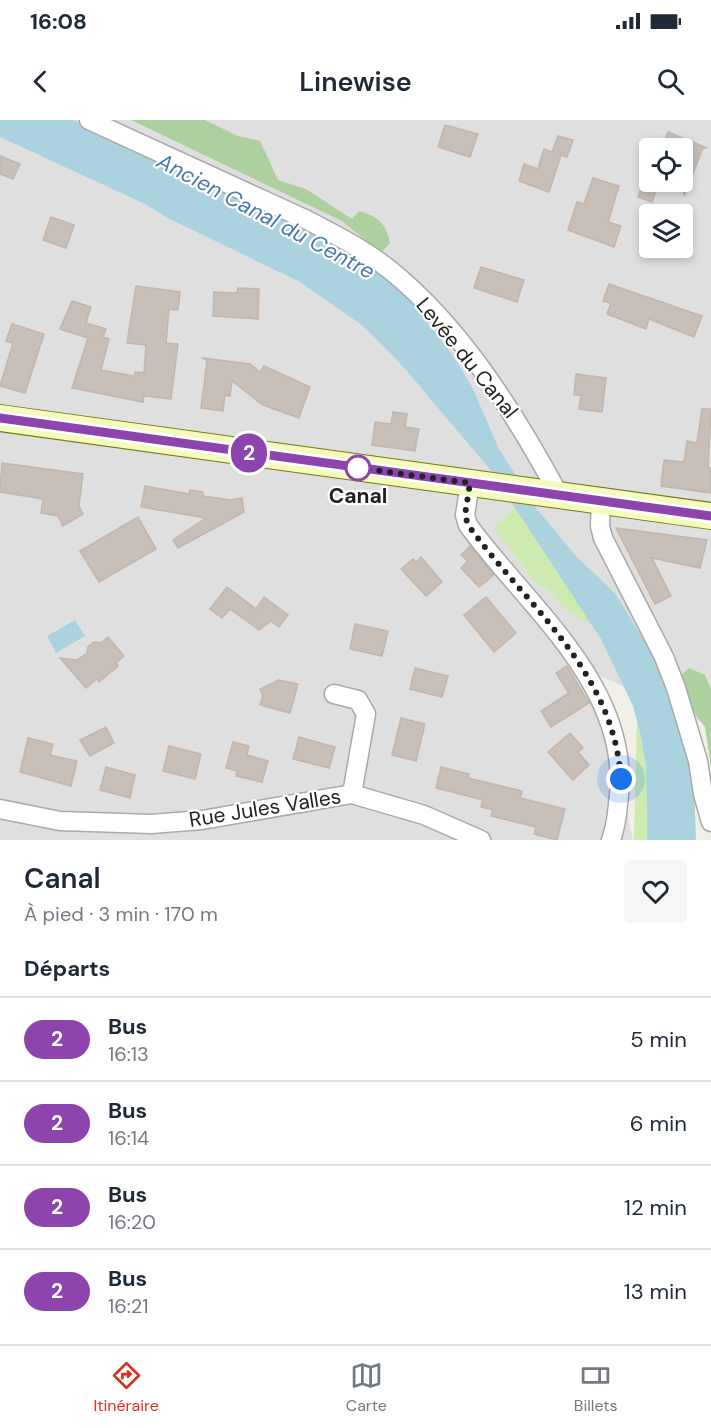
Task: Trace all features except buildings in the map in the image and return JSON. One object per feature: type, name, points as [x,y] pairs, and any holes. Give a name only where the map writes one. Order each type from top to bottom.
[{"type":"main road","points":[[0,418],[711,516]]},
{"type":"street","name":"Levée du Canal","points":[[89,120],[307,220],[338,236],[389,270],[414,292],[468,353],[524,430],[549,494]]},
{"type":"street","points":[[473,484],[465,515],[468,525],[561,639],[593,686],[611,724],[621,779],[611,840]]},
{"type":"street","points":[[602,501],[601,532],[664,657],[676,688],[698,761],[703,794],[711,822]]},
{"type":"street","name":"Rue Jules Valles","points":[[334,694],[358,700],[366,714],[352,794]]},
{"type":"street","name":"Rue Jules Valles","points":[[0,809],[60,821],[151,824],[202,820],[352,794],[424,815],[481,840]]},
{"type":"shaded area","points":[[0,120],[711,120],[711,727],[581,667],[609,726],[633,840],[0,840]]},
{"type":"green space","points":[[131,120],[205,120],[238,136],[260,141],[278,180],[306,189],[352,219],[359,211],[376,218],[386,230],[390,243],[381,253],[342,221]]},
{"type":"green space","points":[[517,507],[593,626],[566,610],[546,588],[536,583],[493,527]]},
{"type":"green space","points":[[689,668],[705,675],[711,689],[711,768],[705,727],[691,709],[681,675]]},
{"type":"green space","points":[[637,720],[646,766],[647,840],[634,840]]},
{"type":"water","name":"Ancien Canal du Centre","points":[[0,120],[73,120],[360,256],[407,296],[452,354],[472,387],[499,449],[536,508],[575,555],[615,593],[655,659],[682,720],[694,786],[696,840],[647,840],[646,766],[640,733],[633,706],[601,639],[489,468],[399,362],[363,326],[300,282],[168,218],[145,204],[0,137]]},
{"type":"water","points":[[75,620],[85,636],[56,653],[47,636]]},
{"type":"bus line","name":"2","points":[[0,418],[30,424],[711,516]]},
{"type":"place","name":"Canal","points":[[358,468]]},
{"type":"route","points":[[358,468],[470,483],[465,515],[468,525],[548,621],[593,686],[611,724],[621,779]]}]
